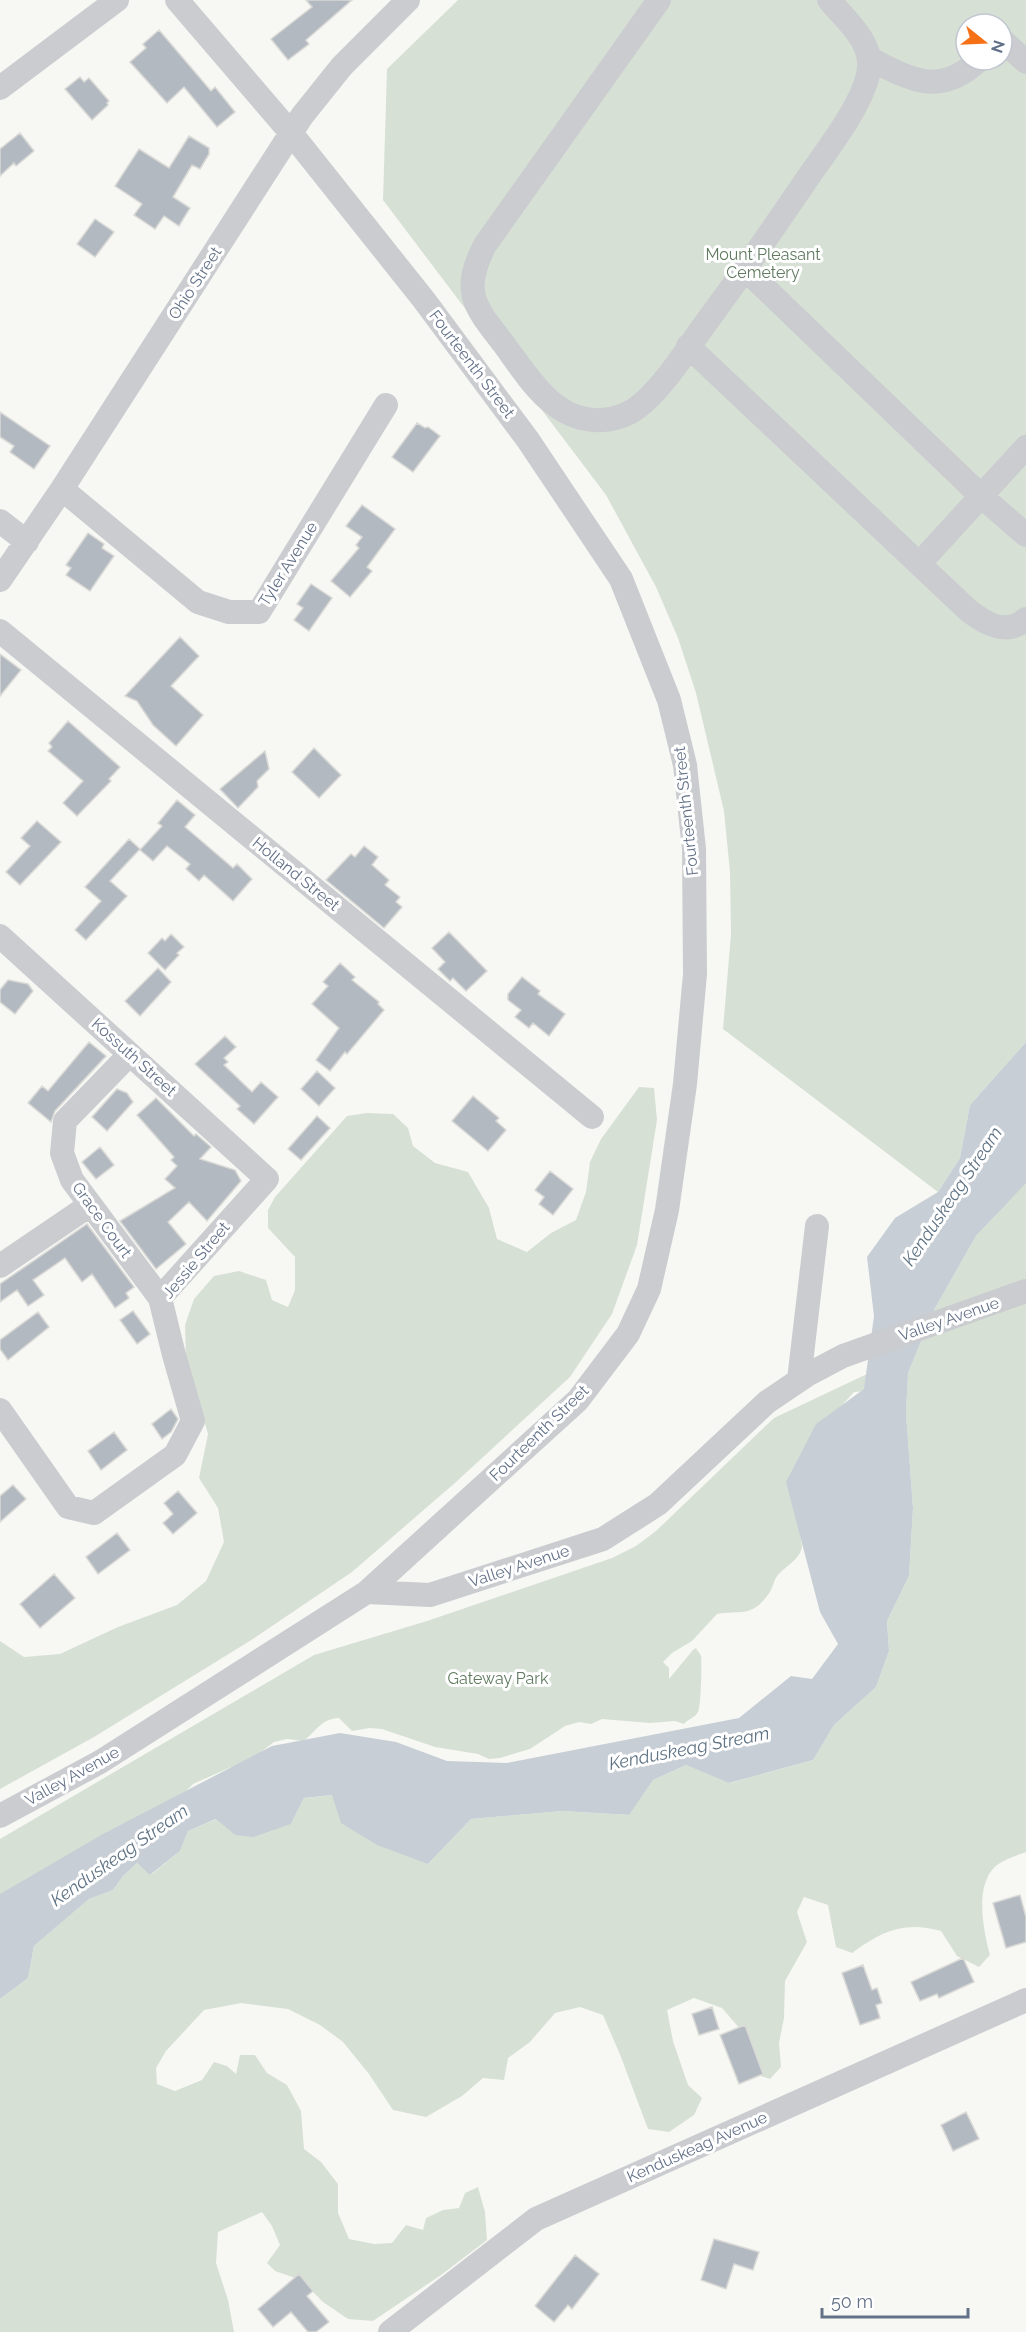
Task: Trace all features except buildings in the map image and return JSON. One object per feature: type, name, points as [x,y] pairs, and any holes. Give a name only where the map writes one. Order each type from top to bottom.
[{"type":"street","points":[[0,88],[117,0]]},
{"type":"street","name":"Fourteenth Street","points":[[177,0],[291,133],[424,300],[528,440],[621,579],[669,700],[685,765],[694,849],[695,974],[685,1084],[667,1209],[649,1289],[628,1334],[578,1400],[367,1592]]},
{"type":"street","name":"Ohio Street","points":[[0,580],[62,489],[314,100],[342,66],[408,0]]},
{"type":"street","points":[[659,0],[485,246],[474,272],[472,293],[482,316],[541,394],[561,410],[586,419],[602,420],[629,413],[657,389],[745,269],[841,130],[867,79],[869,58],[866,47],[858,34],[829,0]]},
{"type":"street","points":[[1014,51],[1026,62]]},
{"type":"street","points":[[869,58],[909,79],[934,83],[949,80],[967,72]]},
{"type":"street","points":[[745,269],[981,496],[1026,535]]},
{"type":"street","points":[[688,346],[969,611],[991,625],[1012,628],[1026,620]]},
{"type":"street","name":"Tyler Avenue","points":[[62,489],[198,602],[229,612],[259,612],[386,405]]},
{"type":"street","points":[[919,564],[1026,447]]},
{"type":"street","points":[[0,521],[27,542]]},
{"type":"street","name":"Holland Street","points":[[0,631],[592,1117]]},
{"type":"street","name":"Kossuth Street","points":[[0,936],[267,1179]]},
{"type":"street","name":"Grace Court","points":[[130,1054],[65,1120],[62,1153],[72,1180],[160,1298]]},
{"type":"street","name":"Jessie Street","points":[[0,1410],[68,1507],[94,1513],[175,1455],[193,1421],[160,1298],[267,1179]]},
{"type":"street","points":[[0,1266],[90,1205]]},
{"type":"street","points":[[799,1380],[817,1226]]},
{"type":"street","name":"Valley Avenue","points":[[0,1816],[100,1762],[367,1592],[430,1595],[603,1539],[658,1504],[767,1401],[799,1380],[843,1356],[1026,1291]]},
{"type":"street","name":"Kenduskeag Avenue","points":[[390,2332],[536,2219],[1026,2000]]},
{"type":"green space","name":"Mount Pleasant Cemetery","points":[[458,0],[1026,0],[1026,1042],[970,1105],[960,1158],[938,1192],[723,1029],[731,934],[730,872],[724,811],[696,693],[678,638],[656,587],[606,495],[383,200],[387,69]]},
{"type":"green space","points":[[639,1087],[654,1088],[657,1120],[637,1245],[612,1314],[570,1377],[456,1482],[352,1572],[253,1639],[94,1737],[0,1789],[0,1641],[24,1657],[60,1654],[118,1627],[177,1605],[206,1581],[224,1542],[218,1508],[199,1478],[208,1434],[186,1359],[185,1325],[194,1299],[214,1276],[239,1271],[266,1280],[272,1300],[288,1307],[295,1290],[295,1257],[268,1228],[268,1210],[275,1197],[347,1116],[367,1113],[393,1114],[408,1128],[413,1146],[435,1163],[468,1172],[489,1208],[497,1239],[527,1252],[551,1233],[576,1220],[586,1192],[590,1162],[601,1139]]},
{"type":"green space","points":[[1026,1175],[1026,1852],[1000,1863],[986,1881],[982,1906],[990,1955],[979,1967],[957,1956],[941,1931],[915,1927],[884,1934],[852,1953],[836,1947],[828,1905],[804,1897],[797,1912],[807,1942],[785,1981],[784,2018],[779,2043],[781,2067],[770,2079],[755,2074],[747,2037],[722,2008],[694,1998],[667,2010],[673,2041],[688,2085],[702,2098],[694,2115],[669,2132],[648,2129],[603,2015],[580,2007],[555,2013],[530,2042],[508,2058],[504,2080],[483,2078],[462,2096],[426,2117],[393,2110],[369,2074],[343,2042],[320,2025],[288,2009],[241,2003],[204,2010],[166,2051],[156,2068],[157,2084],[175,2091],[202,2080],[214,2062],[227,2066],[236,2074],[240,2055],[255,2055],[267,2073],[287,2085],[301,2111],[304,2149],[321,2162],[338,2184],[338,2213],[349,2239],[374,2244],[392,2243],[406,2225],[423,2230],[426,2218],[443,2210],[459,2208],[465,2193],[478,2187],[485,2212],[487,2240],[441,2275],[373,2321],[348,2319],[323,2302],[301,2280],[275,2271],[267,2263],[280,2245],[272,2226],[262,2212],[218,2232],[216,2263],[228,2300],[234,2332],[0,2332],[0,1999],[28,1978],[34,1946],[89,1899],[113,1890],[123,1876],[137,1863],[151,1875],[180,1851],[188,1831],[217,1819],[235,1835],[291,1824],[304,1798],[333,1795],[428,1864],[471,1819],[563,1811],[628,1815],[653,1780],[686,1765],[730,1783],[813,1760],[834,1725],[876,1687],[889,1651],[887,1621],[909,1576],[913,1508],[906,1414],[908,1373],[934,1310],[976,1236]]},
{"type":"green space","name":"Gateway Park","points":[[867,1374],[867,1391],[854,1392],[805,1446],[791,1473],[802,1547],[798,1556],[777,1577],[770,1592],[758,1606],[747,1611],[717,1614],[692,1641],[672,1653],[663,1662],[669,1668],[669,1679],[693,1650],[696,1648],[701,1656],[698,1712],[684,1724],[675,1721],[650,1723],[602,1719],[591,1724],[579,1722],[565,1726],[530,1749],[489,1759],[478,1754],[435,1747],[382,1729],[352,1731],[339,1718],[333,1719],[319,1726],[304,1741],[287,1739],[274,1742],[240,1768],[231,1767],[193,1784],[186,1791],[40,1873],[27,1878],[0,1899],[0,1839],[314,1655],[427,1621],[612,1558],[636,1546],[656,1531],[774,1418]]},
{"type":"water","name":"Kenduskeag Stream","points":[[1026,1042],[1026,1183],[976,1236],[934,1310],[908,1373],[906,1414],[913,1508],[909,1576],[887,1621],[889,1651],[876,1687],[834,1725],[813,1760],[729,1783],[686,1765],[653,1780],[629,1815],[563,1811],[471,1819],[428,1864],[377,1845],[341,1823],[332,1795],[304,1798],[291,1824],[253,1837],[235,1835],[216,1819],[188,1831],[180,1851],[150,1875],[137,1863],[123,1876],[113,1890],[89,1899],[34,1946],[28,1978],[0,1999],[0,1894],[103,1834],[272,1746],[340,1733],[396,1742],[447,1761],[507,1763],[739,1718],[791,1676],[812,1679],[838,1644],[820,1612],[786,1482],[816,1424],[864,1389],[874,1316],[867,1257],[895,1218],[938,1192],[960,1158],[970,1105]]}]
